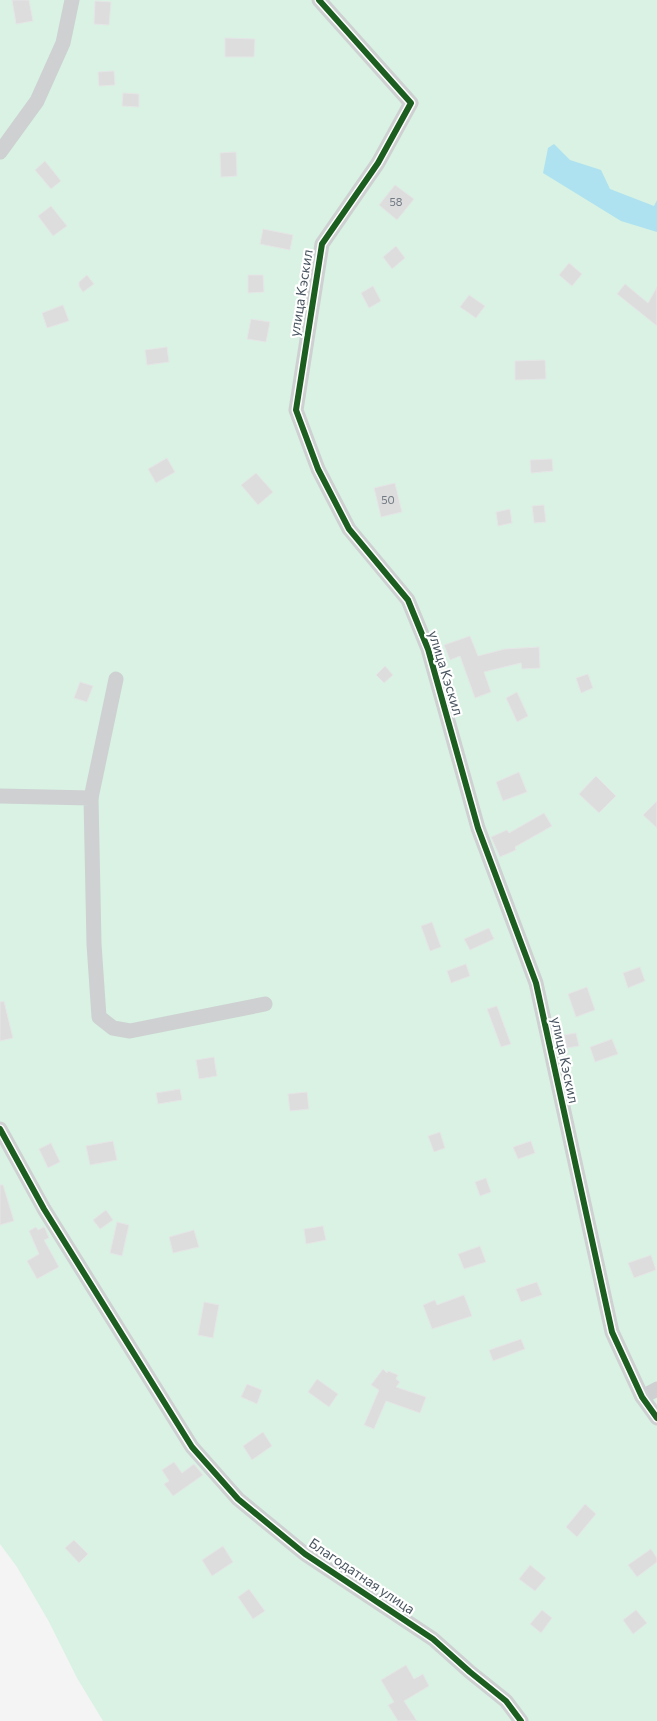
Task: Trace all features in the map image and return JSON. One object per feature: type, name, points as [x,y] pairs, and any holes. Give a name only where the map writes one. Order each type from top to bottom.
[{"type":"street","points":[[0,152],[37,101],[63,43],[72,0]]},
{"type":"street","name":"улица Кэскил","points":[[319,0],[412,103],[378,163],[322,244],[296,410],[318,469],[349,529],[408,600],[428,649],[478,828],[536,983],[612,1332],[642,1396],[657,1418]]},
{"type":"street","points":[[116,679],[91,798],[94,944],[99,1017],[113,1028],[130,1031],[265,1004]]},
{"type":"street","points":[[0,796],[91,798]]},
{"type":"street","name":"Благодатная улица","points":[[0,1129],[48,1216],[192,1447],[238,1498],[290,1542],[305,1554],[433,1639],[506,1701],[521,1721]]},
{"type":"street","points":[[642,1396],[657,1389]]},
{"type":"green space","points":[[0,0],[657,0],[657,1721],[103,1721],[77,1678],[48,1620],[17,1567],[0,1544]]},
{"type":"water","points":[[554,144],[570,160],[601,170],[610,189],[654,206],[657,200],[657,232],[621,221],[543,173],[548,148]]},
{"type":"building","points":[[12,0],[29,0],[33,21],[16,24]]},
{"type":"building","points":[[95,1],[111,2],[109,25],[94,24]]},
{"type":"building","points":[[225,38],[255,39],[254,57],[225,57]]},
{"type":"building","points":[[114,71],[115,85],[99,86],[98,72]]},
{"type":"building","points":[[123,93],[139,94],[139,107],[122,106]]},
{"type":"building","points":[[236,152],[237,176],[221,177],[220,153]]},
{"type":"building","points":[[45,161],[61,181],[51,189],[35,170]]},
{"type":"building","points":[[395,185],[414,199],[397,220],[379,205]]},
{"type":"building","points":[[51,206],[67,226],[53,236],[38,216]]},
{"type":"building","points":[[263,229],[293,235],[290,250],[260,244]]},
{"type":"building","points":[[396,246],[405,258],[392,269],[383,257]]},
{"type":"building","points":[[569,263],[582,274],[572,286],[559,275]]},
{"type":"building","points":[[87,275],[94,284],[83,292],[79,282]]},
{"type":"building","points":[[248,275],[263,275],[264,292],[248,293]]},
{"type":"building","points":[[625,284],[648,303],[657,287],[657,326],[617,294]]},
{"type":"building","points":[[373,286],[381,301],[369,308],[361,293]]},
{"type":"building","points":[[469,295],[485,306],[476,318],[460,307]]},
{"type":"building","points":[[63,305],[69,321],[47,328],[42,313]]},
{"type":"building","points":[[251,319],[270,322],[266,342],[247,339]]},
{"type":"building","points":[[167,347],[169,362],[147,365],[145,350]]},
{"type":"building","points":[[545,360],[546,379],[515,380],[515,361]]},
{"type":"building","points":[[167,458],[175,472],[156,483],[148,469]]},
{"type":"building","points":[[552,459],[553,471],[531,473],[530,460]]},
{"type":"building","points":[[256,473],[273,492],[258,505],[241,485]]},
{"type":"building","points":[[395,483],[402,512],[381,517],[374,488]]},
{"type":"building","points":[[544,505],[546,522],[534,523],[532,506]]},
{"type":"building","points":[[510,509],[512,523],[498,526],[496,512]]},
{"type":"building","points":[[470,636],[478,656],[505,649],[539,647],[540,668],[522,669],[521,663],[484,672],[491,692],[475,698],[460,656],[450,660],[444,645]]},
{"type":"building","points":[[385,666],[393,675],[384,683],[376,675]]},
{"type":"building","points":[[588,674],[593,688],[581,693],[576,678]]},
{"type":"building","points":[[80,682],[93,686],[87,702],[74,698]]},
{"type":"building","points":[[517,692],[528,716],[517,722],[506,698]]},
{"type":"building","points":[[519,772],[527,792],[503,801],[496,782]]},
{"type":"building","points":[[596,776],[616,796],[599,813],[579,794]]},
{"type":"building","points":[[657,801],[657,828],[643,815]]},
{"type":"building","points":[[544,813],[552,826],[515,847],[516,850],[500,857],[491,837],[507,830],[509,833]]},
{"type":"building","points":[[432,922],[441,947],[430,951],[421,926]]},
{"type":"building","points":[[489,928],[494,939],[470,950],[464,939]]},
{"type":"building","points":[[466,964],[470,976],[451,983],[447,971]]},
{"type":"building","points":[[640,967],[645,981],[628,988],[623,973]]},
{"type":"building","points":[[587,987],[595,1010],[576,1017],[568,994]]},
{"type":"building","points":[[4,1001],[13,1038],[0,1041],[0,1002]]},
{"type":"building","points":[[497,1006],[511,1044],[501,1047],[487,1009]]},
{"type":"building","points":[[576,1033],[579,1046],[567,1048],[564,1035]]},
{"type":"building","points":[[612,1039],[618,1054],[595,1062],[590,1047]]},
{"type":"building","points":[[214,1057],[217,1076],[199,1079],[196,1060]]},
{"type":"building","points":[[180,1089],[182,1100],[158,1104],[156,1093]]},
{"type":"building","points":[[307,1092],[309,1109],[290,1111],[288,1094]]},
{"type":"building","points":[[440,1132],[445,1148],[434,1152],[428,1136]]},
{"type":"building","points":[[113,1141],[117,1160],[90,1165],[86,1146]]},
{"type":"building","points":[[531,1141],[535,1153],[518,1159],[513,1147]]},
{"type":"building","points":[[51,1143],[60,1162],[48,1168],[39,1149]]},
{"type":"building","points":[[486,1178],[491,1192],[480,1196],[475,1182]]},
{"type":"building","points":[[0,1185],[3,1185],[14,1221],[0,1225]]},
{"type":"building","points":[[106,1210],[113,1220],[100,1229],[93,1220]]},
{"type":"building","points":[[117,1222],[129,1225],[122,1256],[110,1253]]},
{"type":"building","points":[[323,1226],[326,1240],[306,1244],[304,1229]]},
{"type":"building","points":[[36,1227],[38,1230],[45,1228],[49,1238],[44,1240],[59,1267],[37,1279],[27,1261],[39,1254],[29,1231]]},
{"type":"building","points":[[194,1230],[199,1247],[173,1253],[169,1237]]},
{"type":"building","points":[[480,1246],[486,1262],[464,1269],[458,1254]]},
{"type":"building","points":[[651,1255],[656,1270],[634,1278],[628,1263]]},
{"type":"building","points":[[537,1282],[542,1295],[521,1302],[516,1289]]},
{"type":"building","points":[[464,1295],[472,1316],[432,1329],[423,1305],[435,1300],[437,1305]]},
{"type":"building","points":[[204,1302],[219,1305],[213,1338],[198,1335]]},
{"type":"building","points":[[521,1339],[525,1349],[493,1361],[489,1350]]},
{"type":"building","points":[[383,1369],[387,1373],[388,1371],[398,1375],[396,1379],[400,1382],[396,1387],[426,1397],[420,1413],[386,1401],[374,1429],[364,1425],[379,1390],[371,1385]]},
{"type":"building","points":[[317,1379],[338,1394],[329,1407],[308,1392]]},
{"type":"building","points":[[247,1384],[262,1390],[257,1404],[241,1397]]},
{"type":"building","points":[[263,1432],[272,1446],[252,1460],[243,1446]]},
{"type":"building","points":[[174,1462],[182,1473],[194,1464],[203,1475],[173,1496],[164,1484],[169,1481],[162,1470]]},
{"type":"building","points":[[585,1504],[596,1514],[577,1537],[566,1527]]},
{"type":"building","points":[[74,1540],[88,1554],[79,1563],[65,1548]]},
{"type":"building","points":[[223,1546],[233,1562],[212,1576],[202,1560]]},
{"type":"building","points":[[651,1549],[657,1558],[657,1562],[637,1577],[628,1565]]},
{"type":"building","points":[[530,1565],[546,1578],[535,1591],[519,1579]]},
{"type":"building","points":[[249,1589],[265,1611],[253,1619],[238,1597]]},
{"type":"building","points":[[542,1610],[552,1618],[541,1633],[530,1624]]},
{"type":"building","points":[[636,1610],[647,1623],[633,1634],[623,1620]]},
{"type":"building","points":[[406,1665],[414,1679],[423,1674],[429,1686],[404,1701],[417,1721],[398,1721],[388,1705],[394,1702],[381,1680]]},
{"type":"cycle path","points":[[319,0],[411,103],[378,163],[322,244],[296,410],[318,469],[349,529],[408,600],[428,649],[478,828],[536,983],[612,1332],[642,1397],[657,1418]]},
{"type":"cycle path","points":[[0,1129],[44,1209],[192,1447],[238,1499],[305,1554],[433,1639],[506,1701],[521,1721]]}]
